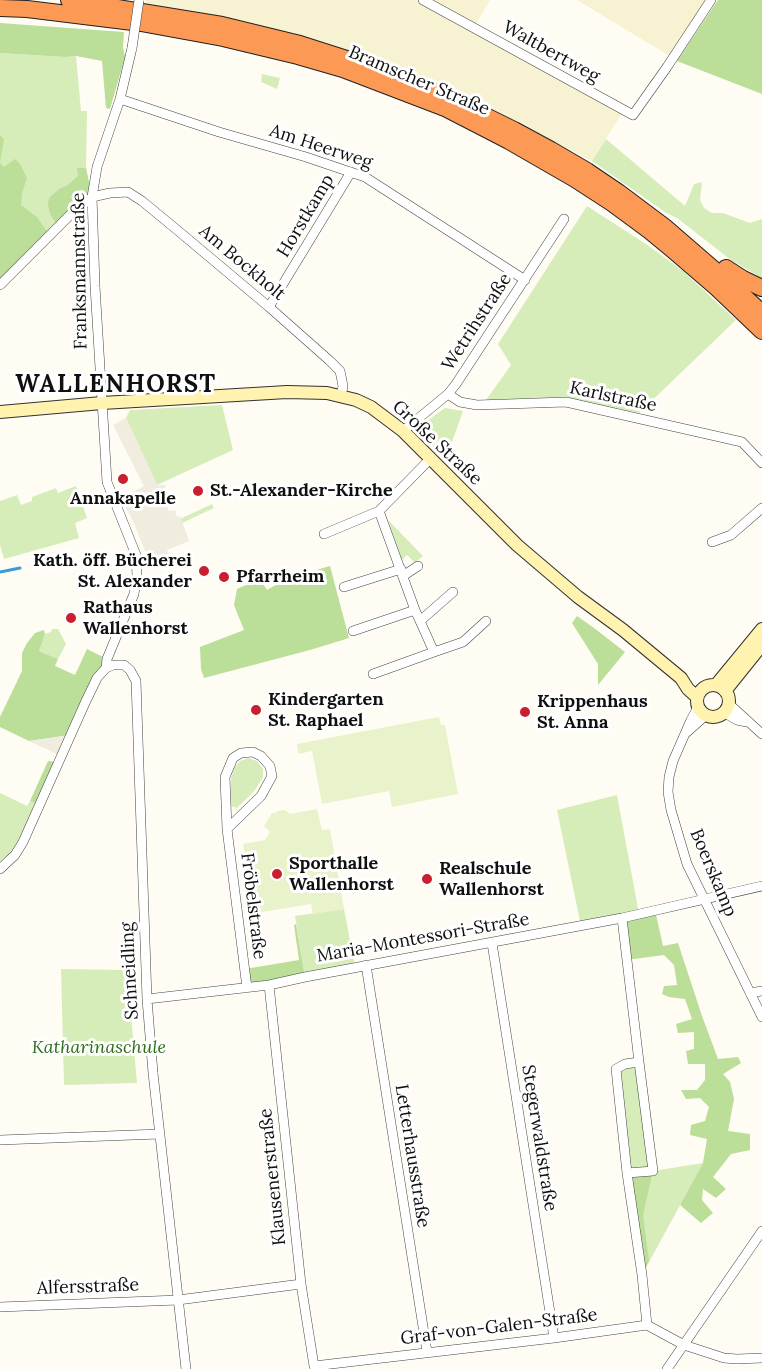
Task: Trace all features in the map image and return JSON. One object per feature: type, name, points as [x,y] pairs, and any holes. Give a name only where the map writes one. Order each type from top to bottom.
[{"type":"highway","name":"Bramscher Straße","points":[[69,0],[222,25],[309,46],[405,79],[447,97],[551,150],[610,187],[666,228],[762,313]]},
{"type":"highway","name":"Bramscher Straße","points":[[0,8],[27,9],[141,23],[223,38],[343,69],[445,108],[509,141],[612,203],[682,258],[762,331]]},
{"type":"highway","points":[[666,228],[679,231],[724,266],[762,288]]},
{"type":"street","name":"Franksmannstraße","points":[[0,869],[15,855],[23,842],[85,703],[97,678],[106,668],[107,659],[134,594],[137,576],[136,555],[107,482],[92,197],[98,167],[120,99],[132,48],[139,0]]},
{"type":"street","name":"Waltbertweg","points":[[423,0],[633,115],[711,0]]},
{"type":"street","name":"Am Heerweg","points":[[120,99],[365,177],[525,280]]},
{"type":"street","name":"Horstkamp","points":[[269,307],[351,172]]},
{"type":"street","name":"Am Bockholt","points":[[92,197],[128,192],[142,201],[269,307],[340,371],[343,386],[341,396]]},
{"type":"street","points":[[0,285],[71,214],[92,197]]},
{"type":"street","name":"Wetrihstraße","points":[[403,431],[448,394],[456,384],[564,219]]},
{"type":"street","name":"Große Straße","points":[[0,412],[102,403],[287,392],[327,393],[356,400],[371,407],[403,431],[517,545],[578,597],[623,630],[681,678],[693,682],[708,697]]},
{"type":"street","name":"Karlstraße","points":[[448,394],[460,402],[477,405],[566,402],[742,442],[762,463]]},
{"type":"street","points":[[324,534],[379,511],[431,458]]},
{"type":"street","points":[[712,542],[732,535],[762,508]]},
{"type":"street","points":[[379,511],[415,610],[434,652]]},
{"type":"street","points":[[344,588],[418,566]]},
{"type":"street","points":[[420,621],[453,592]]},
{"type":"street","points":[[353,631],[415,610]]},
{"type":"street","points":[[373,674],[463,642],[486,621]]},
{"type":"street","points":[[708,697],[762,629]]},
{"type":"street","points":[[708,697],[762,645]]},
{"type":"street","name":"Schneidling","points":[[106,668],[113,665],[124,665],[136,681],[147,999],[186,1369]]},
{"type":"street","points":[[708,697],[728,699],[726,708],[715,716],[708,697]]},
{"type":"street","name":"Boerskamp","points":[[708,697],[685,735],[673,761],[668,792],[687,864],[762,1017]]},
{"type":"street","points":[[726,708],[762,734]]},
{"type":"street","name":"Fröbelstraße","points":[[227,829],[261,796],[272,776],[270,766],[261,756],[253,752],[241,753],[233,758],[225,777],[227,829],[247,988]]},
{"type":"street","name":"Maria-Montessori-Straße","points":[[147,999],[269,984],[622,918],[762,886]]},
{"type":"street","points":[[622,918],[653,1171],[627,1173]]},
{"type":"street","name":"Stegerwaldstraße","points":[[492,943],[554,1338]]},
{"type":"street","name":"Letterhausstraße","points":[[366,965],[427,1352]]},
{"type":"street","name":"Klausenerstraße","points":[[269,984],[301,1284],[314,1366]]},
{"type":"street","points":[[750,993],[762,991]]},
{"type":"street","points":[[639,1062],[625,1064],[616,1069],[647,1325],[684,1345],[724,1358],[762,1358]]},
{"type":"street","points":[[0,1140],[160,1134]]},
{"type":"street","points":[[667,1369],[762,1231]]},
{"type":"street","name":"Alfersstraße","points":[[0,1307],[178,1300],[301,1284]]},
{"type":"street","name":"Graf-von-Galen-Straße","points":[[314,1366],[647,1325]]},
{"type":"shaded area","points":[[146,0],[490,0],[474,28],[624,110],[592,161],[518,123],[223,18],[145,4]]},
{"type":"shaded area","points":[[577,0],[711,0],[673,58]]},
{"type":"shaded area","points":[[126,418],[157,485],[166,487],[164,488],[168,495],[163,499],[167,509],[175,510],[177,517],[180,516],[189,541],[167,550],[172,561],[152,568],[133,521],[121,499],[144,486],[113,425]]},
{"type":"shaded area","points":[[70,735],[61,756],[29,741]]},
{"type":"green space","points":[[718,0],[762,0],[762,94],[677,61]]},
{"type":"green space","points":[[0,23],[124,32],[125,57],[110,109],[106,108],[102,61],[76,56],[0,53]]},
{"type":"green space","points":[[0,53],[76,56],[81,111],[87,111],[86,168],[92,197],[0,285]]},
{"type":"green space","points":[[262,74],[280,78],[277,89],[261,82]]},
{"type":"green space","points":[[0,135],[4,139],[0,163]]},
{"type":"green space","points":[[606,139],[685,206],[694,184],[702,182],[700,200],[704,208],[712,213],[723,213],[750,223],[762,219],[762,278],[731,260],[677,218],[592,161]]},
{"type":"green space","points":[[15,159],[20,164],[27,178],[21,205],[37,217],[50,234],[0,285],[0,163],[4,167]]},
{"type":"green space","points":[[77,168],[86,168],[92,197],[58,226],[50,214],[49,198],[78,176]]},
{"type":"green space","points":[[587,206],[683,271],[736,320],[639,413],[566,397],[486,400],[511,365],[498,344]]},
{"type":"green space","points":[[222,405],[233,450],[157,485],[126,418],[130,410]]},
{"type":"green space","points":[[445,408],[463,411],[446,459],[422,435],[421,431],[423,424]]},
{"type":"green space","points":[[76,486],[87,518],[75,523],[79,538],[4,559],[0,545],[0,501],[17,495],[21,505],[32,501],[32,497],[56,488],[58,493]]},
{"type":"green space","points":[[212,504],[214,508],[182,523],[180,519]]},
{"type":"green space","points":[[388,520],[423,556],[415,563],[407,555],[402,560]]},
{"type":"green space","points":[[330,566],[349,638],[204,678],[201,669],[200,647],[244,630],[234,605],[237,589],[260,579],[267,590],[288,578]]},
{"type":"green space","points":[[577,616],[625,652],[598,685],[598,664],[572,623]]},
{"type":"green space","points":[[52,629],[58,629],[66,644],[58,659],[39,651],[45,634],[51,632]]},
{"type":"green space","points":[[44,630],[45,634],[39,651],[58,659],[55,666],[75,675],[87,649],[107,659],[70,735],[29,741],[0,727],[0,717],[22,671],[22,653],[27,643],[35,633]]},
{"type":"green space","points":[[439,717],[441,725],[445,725],[458,794],[392,807],[389,791],[322,804],[312,751],[298,754],[297,744]]},
{"type":"green space","points":[[248,758],[257,761],[263,769],[263,777],[255,790],[237,808],[231,806],[231,778],[240,761]]},
{"type":"green space","points":[[48,761],[58,762],[39,805],[30,801]]},
{"type":"green space","points":[[0,793],[27,806],[30,801],[39,805],[23,842],[0,869]]},
{"type":"green space","points":[[617,795],[639,914],[581,926],[557,810]]},
{"type":"green space","points":[[317,809],[322,830],[330,829],[344,909],[313,914],[311,904],[256,913],[243,844],[265,840],[270,832],[264,826],[272,813],[285,810],[290,814]]},
{"type":"green space","points":[[344,909],[355,967],[305,977],[295,916]]},
{"type":"green space","points":[[655,910],[663,946],[678,943],[718,1059],[738,1057],[741,1063],[723,1074],[730,1082],[734,1099],[728,1131],[750,1134],[750,1150],[731,1154],[713,1177],[726,1189],[716,1198],[703,1189],[702,1200],[713,1213],[701,1223],[680,1205],[703,1163],[707,1139],[690,1135],[691,1125],[705,1121],[709,1107],[700,1098],[686,1099],[681,1090],[697,1090],[705,1080],[705,1064],[688,1064],[686,1051],[694,1049],[694,1032],[678,1033],[676,1024],[692,1019],[685,999],[662,994],[664,986],[677,985],[674,965],[664,955],[627,960],[622,918]]},
{"type":"green space","points":[[296,924],[305,977],[247,988],[245,969],[299,960],[294,925]]},
{"type":"green space","name":"Katharinaschule","points":[[61,969],[127,970],[137,1083],[64,1085]]},
{"type":"green space","points":[[639,1062],[653,1171],[703,1163],[642,1275],[616,1069]]},
{"type":"green space","points":[[653,1171],[643,1215],[649,1261],[642,1275],[627,1173]]},
{"type":"waterway","points":[[0,572],[20,568]]},
{"type":"place","name":"Annakapelle","points":[[123,479]]},
{"type":"place","name":"St.-Alexander-Kirche","points":[[198,491]]},
{"type":"place","name":"Kath. öff. Bücherei St. Alexander","points":[[204,571]]},
{"type":"place","name":"Pfarrheim","points":[[224,577]]},
{"type":"place","name":"Rathaus Wallenhorst","points":[[71,618]]},
{"type":"place","name":"Kindergarten St. Raphael","points":[[256,710]]},
{"type":"place","name":"Krippenhaus St. Anna","points":[[525,712]]},
{"type":"place","name":"Sporthalle Wallenhorst","points":[[277,874]]},
{"type":"place","name":"Realschule Wallenhorst","points":[[427,879]]},
{"type":"district","name":"WALLENHORST","points":[[116,385]]}]
